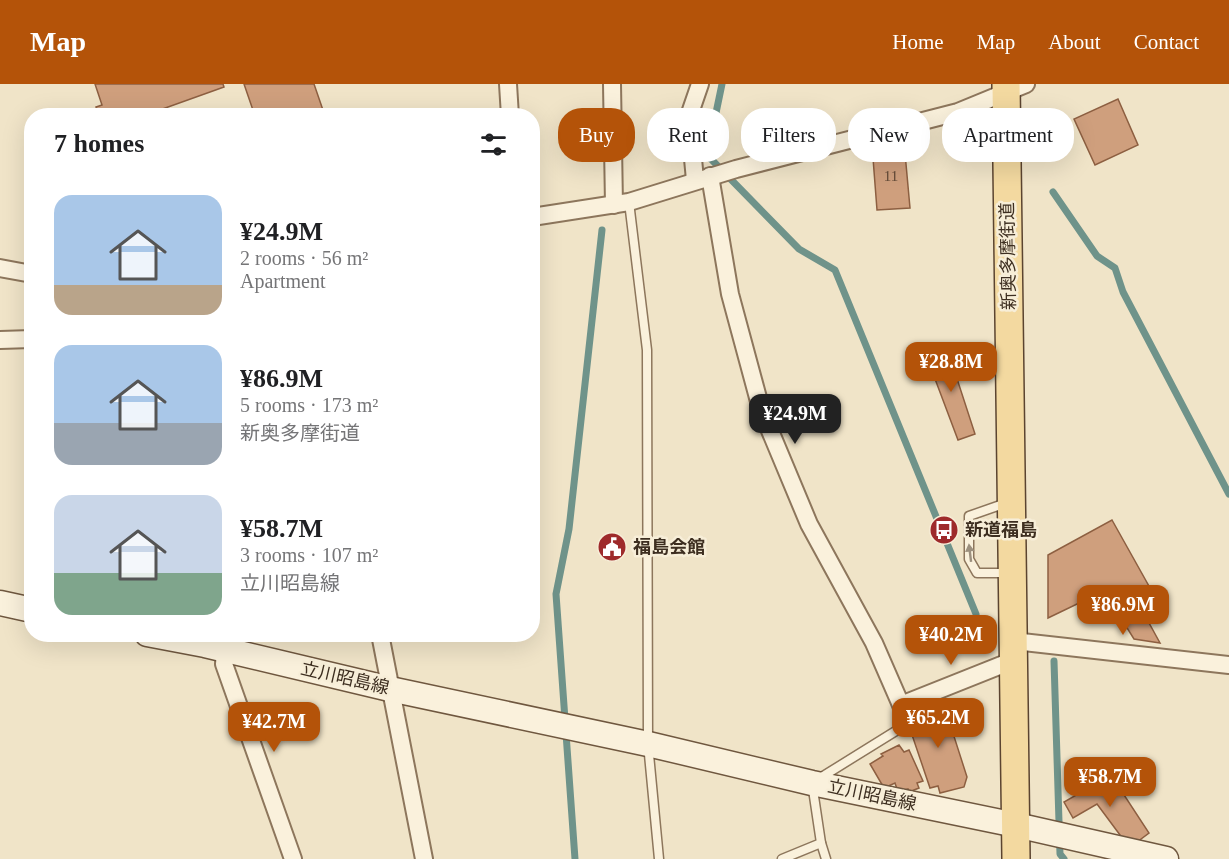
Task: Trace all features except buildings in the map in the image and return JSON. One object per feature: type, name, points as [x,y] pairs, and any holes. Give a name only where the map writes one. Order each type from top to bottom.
[{"type":"main road","name":"新奥多摩街道","points":[[1013,86],[1012,501],[1016,859]]},
{"type":"main road","points":[[0,603],[24,608]]},
{"type":"main road","name":"立川昭島線","points":[[212,643],[390,689],[1166,859]]},
{"type":"street","points":[[508,84],[510,108]]},
{"type":"street","points":[[612,84],[622,204]]},
{"type":"street","points":[[700,84],[689,116],[707,177],[730,294],[761,409],[809,524],[874,643],[901,705],[1014,650],[1229,665]]},
{"type":"street","points":[[540,217],[622,204],[736,169],[958,112],[1013,86]]},
{"type":"street","points":[[0,268],[24,272]]},
{"type":"street","points":[[0,340],[24,339]]},
{"type":"street","points":[[381,642],[424,859]]},
{"type":"street","points":[[212,643],[224,664],[293,859]]},
{"type":"lane","points":[[622,204],[647,350],[648,744],[660,859]]},
{"type":"lane","points":[[1012,501],[969,516],[969,559],[977,573],[1013,573]]},
{"type":"lane","points":[[826,859],[821,843],[812,783],[899,729],[901,705]]},
{"type":"lane","points":[[782,859],[821,843]]},
{"type":"waterway","points":[[722,84],[712,132],[710,158],[799,249],[835,270],[976,614]]},
{"type":"waterway","points":[[1053,192],[1097,256],[1115,268],[1123,292],[1229,494]]},
{"type":"waterway","points":[[575,859],[556,594],[569,529],[602,230]]},
{"type":"waterway","points":[[1054,661],[1060,854],[1064,859]]},
{"type":"place","name":"新道福島","points":[[944,530]]},
{"type":"place","name":"福島会館","points":[[612,547]]}]
